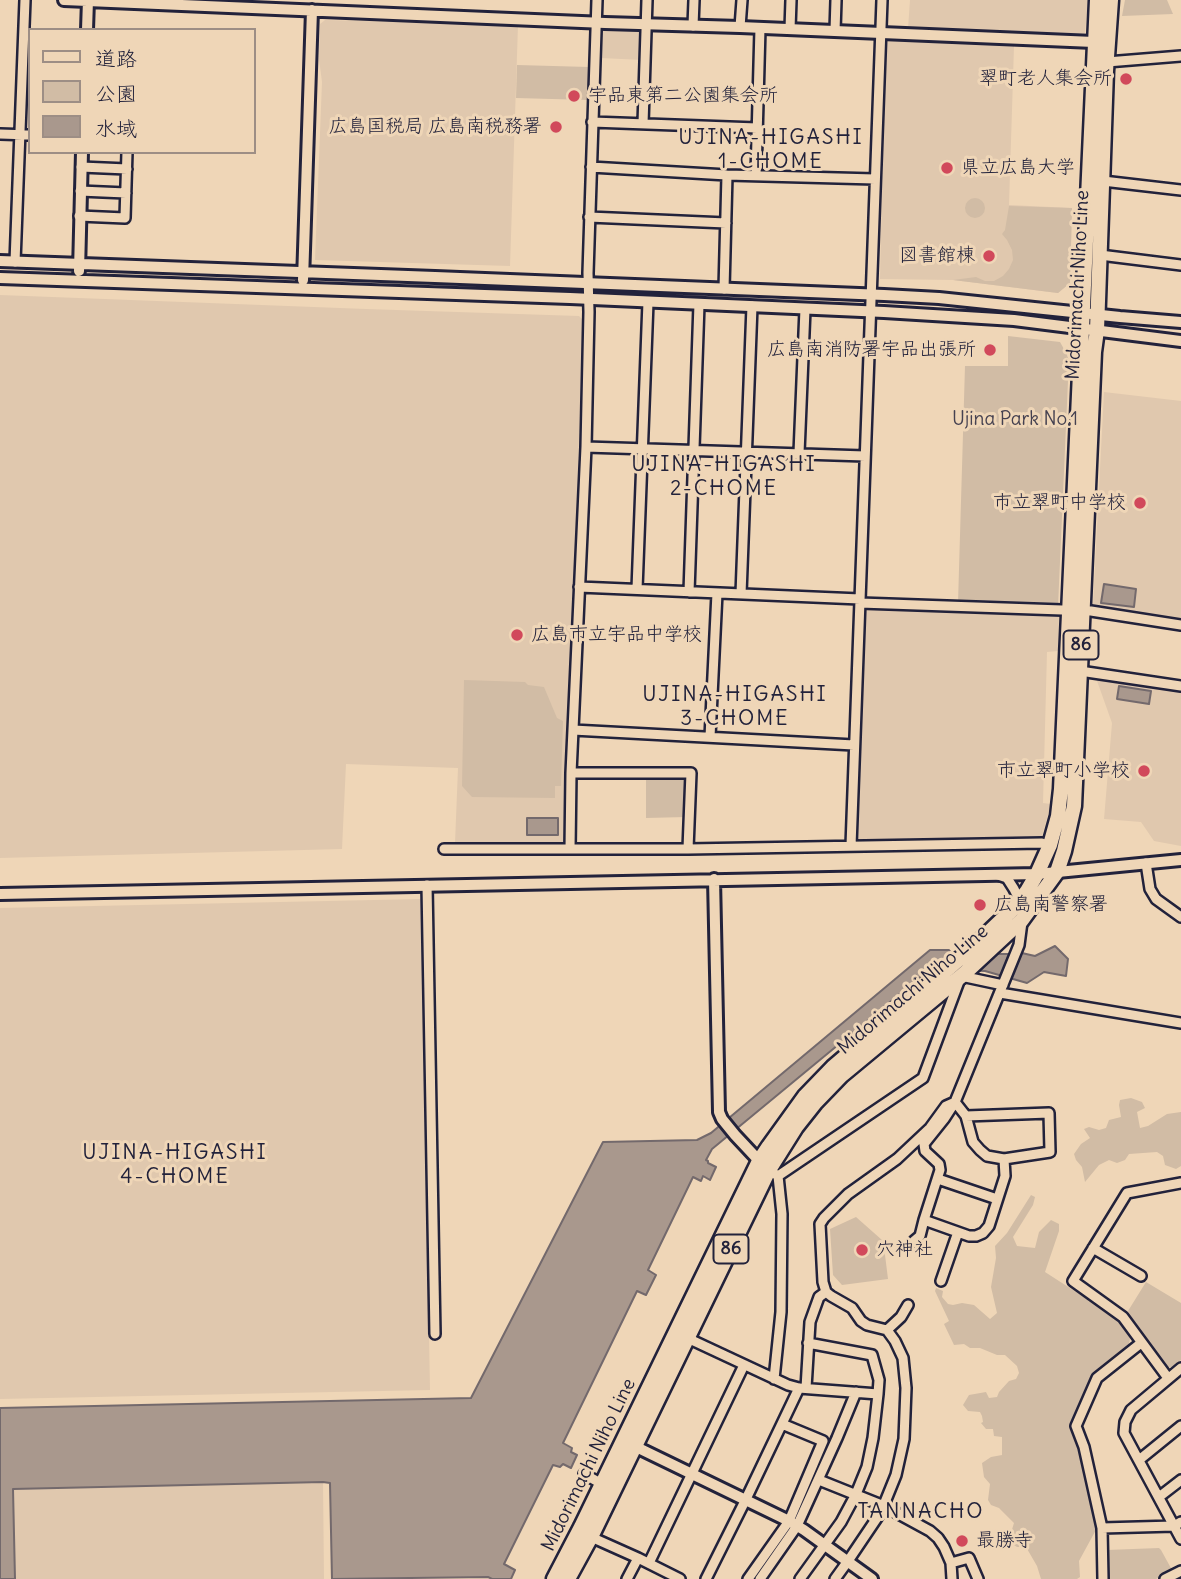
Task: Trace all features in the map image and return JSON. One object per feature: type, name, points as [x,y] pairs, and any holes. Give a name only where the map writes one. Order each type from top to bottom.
[{"type":"main road","name":"Midorimachi Niho Line","points":[[568,1579],[591,1537],[629,1443],[681,1335],[805,1096],[832,1067],[944,971],[1018,914],[1050,845],[1058,816],[1061,789],[1097,330],[1090,314],[1097,0]]},
{"type":"main road","name":"Midorimachi Niho Line","points":[[769,1169],[796,1127],[842,1075],[991,950],[1018,914],[1057,872],[1064,851],[1074,806],[1080,671],[1076,610],[1081,329],[1090,314],[1100,255],[1111,0]]},
{"type":"main road","name":"Midorimachi Niho Line","points":[[554,1579],[602,1484],[629,1443]]},
{"type":"street","points":[[15,262],[25,135],[24,0]]},
{"type":"street","points":[[64,0],[312,5],[596,23],[1094,42],[1107,62],[1181,56]]},
{"type":"street","points":[[87,28],[88,0]]},
{"type":"street","points":[[570,849],[586,447],[589,217],[597,0]]},
{"type":"street","points":[[643,124],[647,0]]},
{"type":"street","points":[[693,26],[694,0]]},
{"type":"street","points":[[740,27],[741,0]]},
{"type":"street","points":[[789,29],[791,0]]},
{"type":"street","points":[[835,32],[836,0]]},
{"type":"street","points":[[851,846],[882,0]]},
{"type":"street","points":[[303,289],[312,5]]},
{"type":"street","points":[[755,176],[760,28]]},
{"type":"street","points":[[592,122],[757,128]]},
{"type":"street","points":[[0,134],[25,135]]},
{"type":"street","points":[[79,281],[82,154]]},
{"type":"street","points":[[79,216],[124,218],[128,154]]},
{"type":"street","points":[[81,167],[127,169]]},
{"type":"street","points":[[591,167],[727,175],[875,179]]},
{"type":"street","points":[[724,289],[727,175]]},
{"type":"street","points":[[1103,181],[1181,190]]},
{"type":"street","points":[[80,191],[126,193]]},
{"type":"street","points":[[589,217],[726,223]]},
{"type":"street","points":[[1100,255],[1181,265]]},
{"type":"street","points":[[0,261],[939,298],[1181,322]]},
{"type":"street","points":[[0,278],[871,312],[1014,320],[1181,341]]},
{"type":"street","points":[[637,589],[648,302]]},
{"type":"street","points":[[689,592],[699,304]]},
{"type":"street","points":[[741,594],[752,306]]},
{"type":"street","points":[[799,453],[805,309]]},
{"type":"street","points":[[586,447],[865,456]]},
{"type":"street","points":[[579,587],[1076,610],[1181,625]]},
{"type":"street","points":[[710,737],[717,593]]},
{"type":"street","points":[[1080,671],[1181,685]]},
{"type":"street","points":[[573,730],[854,745]]},
{"type":"street","points":[[571,773],[691,773],[688,849]]},
{"type":"street","points":[[444,849],[1050,845]]},
{"type":"street","points":[[0,894],[1037,874],[1181,860]]},
{"type":"street","points":[[1146,863],[1150,889],[1156,899],[1181,918]]},
{"type":"street","points":[[914,1241],[920,1236],[940,1170],[939,1164],[925,1151],[924,1144],[955,1102],[1018,949],[1018,897],[1007,878],[996,875]]},
{"type":"street","points":[[714,879],[719,1112],[735,1135],[769,1169],[782,1214],[781,1312],[775,1379]]},
{"type":"street","points":[[427,885],[435,1334]]},
{"type":"street","points":[[769,1169],[923,1079],[963,975],[1002,986],[1181,1022]]},
{"type":"street","points":[[955,1102],[966,1116],[973,1142],[979,1150],[994,1158],[1050,1152],[1049,1113],[966,1116]]},
{"type":"street","points":[[835,1579],[884,1506],[896,1475],[904,1439],[906,1388],[903,1358],[887,1330],[867,1325],[852,1308],[826,1292],[823,1282],[820,1224],[848,1194],[897,1158],[930,1128],[946,1106],[955,1102]]},
{"type":"street","points":[[925,1220],[969,1236],[983,1233],[989,1226],[1004,1176],[1004,1159]]},
{"type":"street","points":[[938,1179],[997,1199]]},
{"type":"street","points":[[1168,1378],[1123,1317],[1073,1281],[1127,1193],[1181,1183]]},
{"type":"street","points":[[941,1281],[958,1232]]},
{"type":"street","points":[[1093,1248],[1142,1276]]},
{"type":"street","points":[[706,1579],[782,1424],[803,1388],[810,1322],[819,1297],[826,1292]]},
{"type":"street","points":[[887,1330],[908,1306]]},
{"type":"street","points":[[681,1335],[788,1385],[878,1394]]},
{"type":"street","points":[[800,1579],[826,1545],[856,1494],[869,1457],[879,1380],[872,1355],[808,1343]]},
{"type":"street","points":[[1103,1579],[1102,1528],[1084,1447],[1076,1426],[1097,1378],[1141,1343]]},
{"type":"street","points":[[649,1563],[744,1365]]},
{"type":"street","points":[[1181,1368],[1131,1410],[1125,1422],[1124,1433],[1177,1524],[1181,1539]]},
{"type":"street","points":[[761,1578],[819,1480],[856,1392]]},
{"type":"street","points":[[748,1579],[793,1523],[823,1441],[782,1424]]},
{"type":"street","points":[[1139,1460],[1181,1426]]},
{"type":"street","points":[[629,1443],[793,1523],[872,1579]]},
{"type":"street","points":[[584,1474],[602,1484]]},
{"type":"street","points":[[819,1480],[884,1506],[930,1531],[944,1547],[951,1563],[952,1579]]},
{"type":"street","points":[[1159,1497],[1181,1480]]},
{"type":"street","points":[[1102,1528],[1177,1524]]},
{"type":"street","points":[[591,1537],[677,1578]]},
{"type":"street","points":[[627,1579],[638,1558]]},
{"type":"street","points":[[951,1563],[969,1558],[978,1579]]},
{"type":"street","points":[[1165,1579],[1181,1571]]},
{"type":"shaded area","points":[[910,0],[1088,0],[1085,33],[1082,37],[908,29]]},
{"type":"shaded area","points":[[325,20],[518,25],[510,266],[315,260],[322,82],[319,59],[320,24]]},
{"type":"shaded area","points":[[602,28],[644,30],[643,60],[601,58]]},
{"type":"shaded area","name":"県立広島大学","points":[[889,40],[1014,46],[1009,205],[1072,208],[1070,283],[1058,293],[953,280],[880,279],[885,43]]},
{"type":"shaded area","points":[[0,295],[579,316],[583,320],[565,842],[455,843],[458,768],[346,764],[342,849],[0,858]]},
{"type":"shaded area","name":"市立翠町中学校","points":[[1104,392],[1181,401],[1181,619],[1093,604]]},
{"type":"shaded area","points":[[865,607],[1059,615],[1058,651],[1047,652],[1043,803],[1051,804],[1042,836],[857,840]]},
{"type":"shaded area","name":"市立翠町小学校","points":[[1096,678],[1181,690],[1181,846],[1154,841],[1141,822],[1104,819],[1112,723]]},
{"type":"shaded area","points":[[421,899],[430,1390],[0,1399],[0,908]]},
{"type":"shaded area","points":[[323,1482],[324,1579],[15,1579],[13,1489]]},
{"type":"green space","points":[[1125,0],[1167,0],[1173,14],[1122,16]]},
{"type":"green space","points":[[517,65],[589,67],[588,100],[516,98]]},
{"type":"green space","points":[[975,198],[982,201],[985,208],[982,215],[975,218],[968,215],[965,208],[968,201]]},
{"type":"green space","points":[[1009,206],[1072,208],[1070,283],[1058,293],[953,280],[976,277],[994,281],[1009,269],[1013,260],[1012,250],[1002,234]]},
{"type":"green space","name":"Ujina Park No.1","points":[[1008,336],[1060,342],[1069,358],[1058,607],[958,603],[965,366],[1008,366]]},
{"type":"green space","points":[[464,680],[525,682],[528,685],[544,687],[557,718],[563,721],[561,786],[555,786],[555,798],[472,797],[462,786]]},
{"type":"green space","points":[[646,776],[683,776],[687,780],[686,817],[646,818]]},
{"type":"green space","points":[[1131,1098],[1142,1102],[1145,1108],[1137,1112],[1140,1128],[1167,1114],[1181,1112],[1181,1166],[1176,1169],[1165,1165],[1163,1156],[1157,1152],[1129,1154],[1125,1160],[1117,1163],[1109,1160],[1099,1165],[1085,1182],[1082,1167],[1074,1154],[1081,1144],[1090,1138],[1084,1129],[1106,1128],[1109,1120],[1121,1117],[1120,1100]]},
{"type":"green space","points":[[1031,1195],[1035,1197],[1033,1205],[1013,1237],[1017,1246],[1035,1248],[1039,1232],[1051,1220],[1059,1224],[1045,1272],[1121,1321],[1130,1338],[1129,1345],[1091,1375],[1072,1426],[1080,1449],[1097,1528],[1079,1561],[1080,1577],[1077,1579],[1041,1579],[1026,1547],[1017,1547],[1011,1543],[1014,1523],[988,1500],[990,1484],[984,1477],[982,1463],[991,1457],[1002,1455],[1002,1437],[994,1436],[993,1429],[986,1429],[981,1423],[980,1412],[968,1411],[963,1405],[969,1395],[986,1392],[989,1398],[997,1397],[1019,1373],[1017,1366],[1005,1355],[970,1348],[964,1344],[954,1345],[944,1324],[949,1321],[935,1291],[936,1288],[943,1291],[942,1297],[948,1304],[974,1305],[990,1319],[997,1313],[991,1287],[996,1258],[995,1246],[1007,1233]]},
{"type":"green space","points":[[856,1217],[882,1240],[888,1279],[842,1285],[833,1275],[830,1229]]},
{"type":"green space","points":[[1146,1282],[1181,1303],[1181,1360],[1172,1367],[1166,1367],[1144,1339],[1128,1311]]},
{"type":"green space","points":[[1159,1548],[1172,1570],[1156,1579],[1107,1579],[1107,1550]]},
{"type":"water","points":[[1104,584],[1136,589],[1134,607],[1101,603]]},
{"type":"water","points":[[1119,686],[1151,691],[1149,704],[1117,699]]},
{"type":"water","points":[[527,818],[558,818],[558,835],[527,835]]},
{"type":"water","points":[[1055,946],[1068,959],[1066,976],[1044,972],[1027,983],[985,971],[930,969],[712,1149],[706,1160],[716,1167],[710,1180],[703,1176],[701,1181],[693,1177],[648,1270],[656,1275],[646,1295],[637,1291],[563,1443],[577,1455],[571,1468],[563,1464],[560,1467],[553,1465],[504,1564],[515,1570],[511,1579],[332,1579],[330,1483],[323,1482],[13,1489],[15,1579],[0,1579],[0,1408],[471,1398],[603,1142],[697,1140],[711,1133],[930,950],[949,950],[952,954],[1009,954],[1013,951],[1035,956]]},
{"type":"place","name":"翠町老人集会所","points":[[1126,79]]},
{"type":"place","name":"宇品東第二公園集会所","points":[[574,96]]},
{"type":"place","name":"広島国税局 広島南税務署","points":[[556,127]]},
{"type":"place","name":"県立広島大学","points":[[947,168]]},
{"type":"place","name":"図書館棟","points":[[989,256]]},
{"type":"place","name":"広島南消防署宇品出張所","points":[[990,350]]},
{"type":"place","name":"市立翠町中学校","points":[[1140,503]]},
{"type":"place","name":"広島市立宇品中学校","points":[[517,635]]},
{"type":"place","name":"市立翠町小学校","points":[[1144,771]]},
{"type":"place","name":"広島南警察署","points":[[980,905]]},
{"type":"place","name":"穴神社","points":[[862,1250]]},
{"type":"place","name":"最勝寺","points":[[962,1541]]},
{"type":"district","name":"UJINA-HIGASHI 1-CHOME","points":[[771,150]]},
{"type":"district","name":"UJINA-HIGASHI 2-CHOME","points":[[724,477]]},
{"type":"district","name":"UJINA-HIGASHI 3-CHOME","points":[[735,707]]},
{"type":"district","name":"UJINA-HIGASHI 4-CHOME","points":[[175,1165]]},
{"type":"district","name":"TANNACHO","points":[[921,1512]]}]
